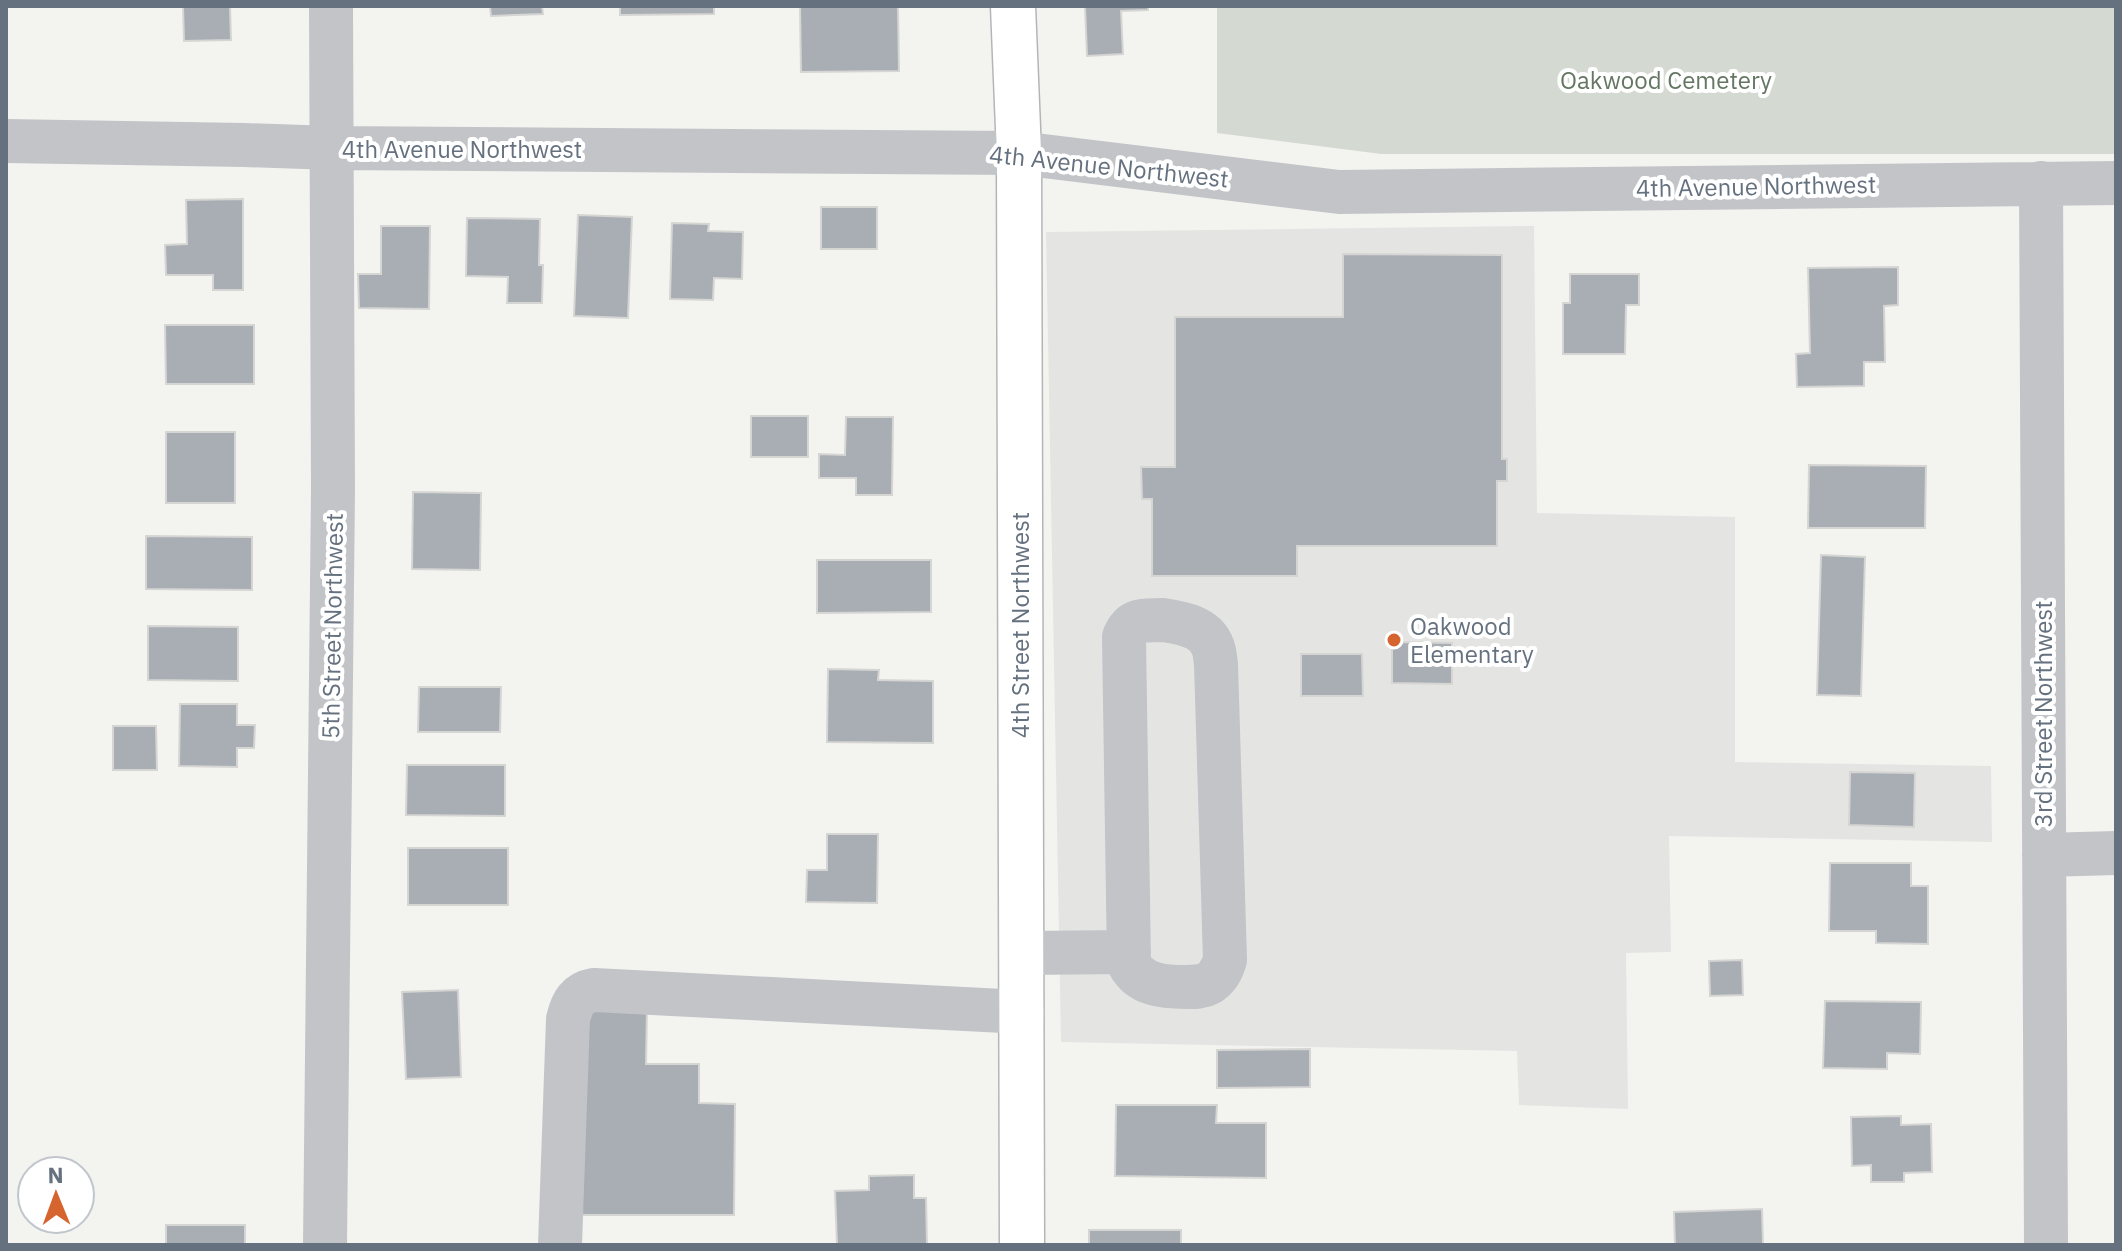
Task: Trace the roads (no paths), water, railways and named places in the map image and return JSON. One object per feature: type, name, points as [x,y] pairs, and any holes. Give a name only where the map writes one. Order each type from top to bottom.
[{"type":"main road","name":"4th Street Northwest","points":[[1013,6],[1019,153],[1022,1245]]},
{"type":"street","name":"5th Street Northwest","points":[[325,1245],[333,489],[331,6]]},
{"type":"street","name":"4th Avenue Northwest","points":[[6,141],[333,148],[1019,153],[1339,192],[2116,183]]},
{"type":"street","name":"3rd Street Northwest","points":[[2041,183],[2046,1245]]},
{"type":"street","points":[[1163,620],[1184,623],[1202,631],[1212,644],[1216,664],[1225,960],[1220,973],[1212,981],[1201,986],[1167,987],[1145,981],[1134,973],[1129,964],[1129,952],[1124,637],[1128,628],[1136,622],[1163,620]]},
{"type":"street","points":[[2044,855],[2116,853]]},
{"type":"street","points":[[1021,953],[1129,952]]},
{"type":"street","points":[[560,1245],[568,1019],[574,1001],[584,991],[1022,1012]]},
{"type":"place","name":"Oakwood Elementary","points":[[1394,640]]},
{"type":"park label","name":"Oakwood Cemetery","points":[[1666,80]]}]
